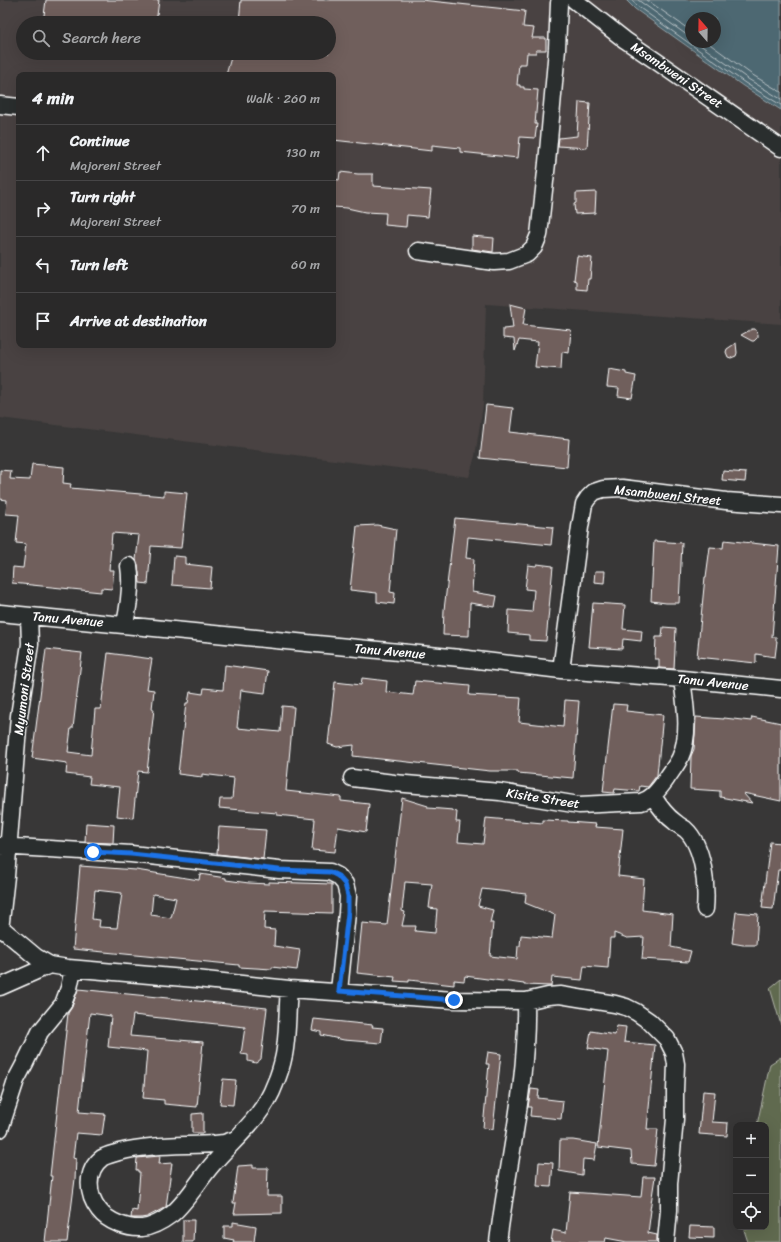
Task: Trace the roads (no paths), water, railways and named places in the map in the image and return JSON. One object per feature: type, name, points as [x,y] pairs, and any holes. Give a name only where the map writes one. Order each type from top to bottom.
[{"type":"street","name":"Msambweni Street","points":[[574,0],[625,40],[781,148]]},
{"type":"street","points":[[418,251],[494,262],[509,261],[527,254],[534,247],[538,235],[547,163],[557,49],[554,1],[589,12]]},
{"type":"street","points":[[0,105],[16,107]]},
{"type":"street","name":"Msambweni Street","points":[[561,670],[584,504],[594,492],[603,489],[622,488],[726,501],[781,505]]},
{"type":"street","points":[[125,624],[130,584],[129,566]]},
{"type":"street","name":"Tanu Avenue","points":[[0,613],[125,624],[460,658],[561,670],[682,679],[781,689]]},
{"type":"street","name":"Myumoni Street","points":[[0,928],[7,779],[19,716],[30,644],[29,616]]},
{"type":"street","points":[[682,679],[686,723],[686,735],[683,750],[676,765],[653,796],[664,812],[686,830],[696,845],[705,880],[706,900],[704,909]]},
{"type":"street","name":"Kisite Street","points":[[352,778],[500,792],[553,802],[579,805],[640,802],[653,796]]},
{"type":"street","points":[[4,846],[131,854],[273,869],[330,872],[335,874],[345,884],[348,905],[339,991]]},
{"type":"street","points":[[0,928],[22,946],[50,965],[73,969],[196,979],[289,989],[339,991],[454,1000],[526,1001],[560,995],[615,1004],[636,1012],[649,1021],[667,1039],[672,1046],[676,1064],[675,1119],[666,1242]]},
{"type":"street","points":[[0,987],[50,965]]},
{"type":"street","points":[[0,1129],[16,1080],[26,1063],[40,1032],[63,1004],[69,988],[73,969]]},
{"type":"street","points":[[236,1139],[215,1144],[136,1148],[106,1156],[97,1163],[90,1176],[89,1182],[95,1203],[100,1211],[115,1222],[124,1226],[136,1228],[152,1225],[165,1219],[174,1212],[212,1164],[236,1139],[260,1113],[274,1086],[284,1055],[289,989]]},
{"type":"street","points":[[498,1242],[523,1068],[526,1001]]},
{"type":"water","points":[[626,0],[781,0],[781,110],[743,86],[690,48],[721,48],[721,12],[685,12],[685,45],[635,9]]}]
